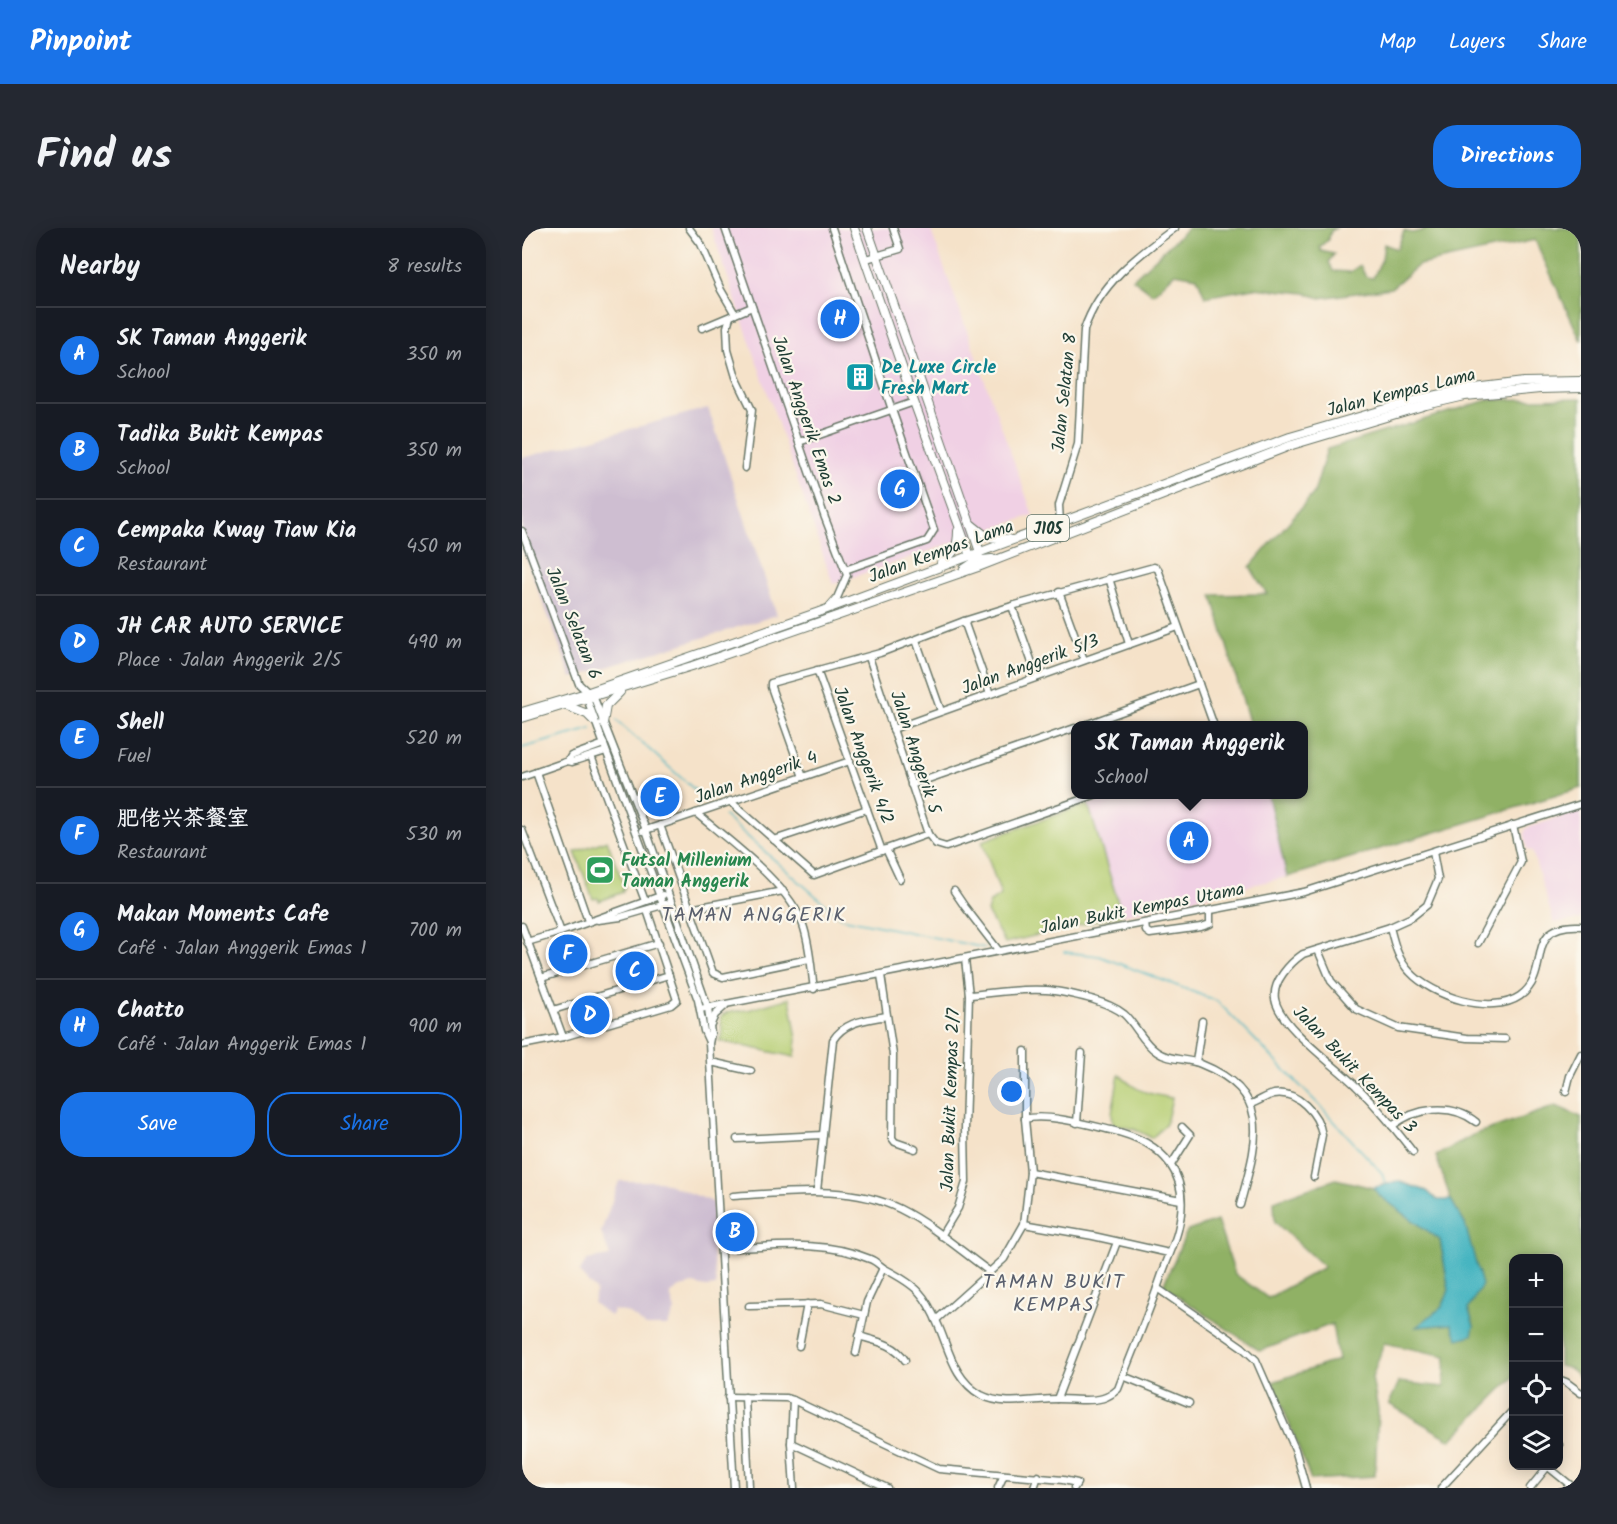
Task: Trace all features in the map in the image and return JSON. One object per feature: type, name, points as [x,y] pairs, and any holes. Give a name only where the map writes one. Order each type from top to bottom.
[{"type":"main road","points":[[854,228],[958,526],[975,556],[988,560],[1019,552]]},
{"type":"main road","points":[[867,228],[968,519],[975,556],[968,568],[941,580]]},
{"type":"main road","name":"Jalan Kempas Lama","points":[[522,718],[567,706],[1290,437],[1424,398],[1465,389],[1500,384],[1581,381]]},
{"type":"main road","name":"Jalan Kempas Lama","points":[[522,712],[626,687],[941,580],[1019,552],[1292,445],[1426,405],[1478,394],[1581,388]]},
{"type":"main road","points":[[968,519],[983,535],[990,538],[1016,539]]},
{"type":"main road","points":[[930,572],[950,558],[956,549],[958,526]]},
{"type":"main road","points":[[603,723],[604,711],[609,701],[626,687]]},
{"type":"main road","points":[[567,706],[587,714],[594,721]]},
{"type":"street","points":[[689,228],[700,244],[732,315],[727,327],[728,350],[736,377],[752,410],[745,468]]},
{"type":"street","name":"Jalan Anggerik Emas 2","points":[[725,228],[825,518],[846,570]]},
{"type":"street","points":[[819,612],[834,604],[846,580],[846,570],[927,541],[934,530],[832,228]]},
{"type":"street","points":[[866,259],[900,249],[893,228]]},
{"type":"street","name":"Jalan Selatan 8","points":[[1060,523],[1059,505],[1078,444],[1084,330],[1104,292],[1130,263],[1175,228]]},
{"type":"street","points":[[702,328],[752,307]]},
{"type":"street","points":[[799,442],[914,402]]},
{"type":"street","name":"Jalan Selatan 6","points":[[522,531],[579,684],[589,697]]},
{"type":"street","points":[[803,777],[771,683],[869,657],[964,621],[1151,567],[1156,567],[1212,721]]},
{"type":"street","points":[[1108,578],[1129,644]]},
{"type":"street","points":[[1059,592],[1084,660]]},
{"type":"street","points":[[1012,606],[1037,677]]},
{"type":"street","points":[[964,621],[990,694]]},
{"type":"street","name":"Jalan Anggerik 5/3","points":[[893,729],[1178,627]]},
{"type":"street","points":[[916,640],[941,711]]},
{"type":"street","name":"Jalan Anggerik 5","points":[[869,657],[928,834],[936,844],[946,847],[1084,799]]},
{"type":"street","name":"Jalan Anggerik 4/2","points":[[817,670],[867,809],[884,850],[900,879]]},
{"type":"street","points":[[1096,721],[1199,684]]},
{"type":"street","points":[[589,697],[594,721],[637,832],[700,1010],[704,1031],[710,1042]]},
{"type":"street","points":[[589,697],[603,723],[646,830],[708,1008],[734,1488]]},
{"type":"street","points":[[911,785],[1071,729]]},
{"type":"street","points":[[522,777],[568,761],[572,762],[591,756],[605,748]]},
{"type":"street","points":[[568,761],[571,756],[605,748]]},
{"type":"street","points":[[591,756],[645,901]]},
{"type":"street","name":"Jalan Anggerik 4","points":[[637,832],[850,761]]},
{"type":"street","points":[[536,772],[588,921]]},
{"type":"street","points":[[730,801],[814,875],[928,834]]},
{"type":"street","name":"Jalan Bukit Kempas Utama","points":[[700,1010],[1304,892],[1581,804]]},
{"type":"street","points":[[774,840],[867,809]]},
{"type":"street","points":[[696,813],[751,860],[790,900],[803,926],[814,989]]},
{"type":"street","points":[[660,825],[711,970],[717,976],[723,977],[809,959]]},
{"type":"street","points":[[1478,943],[1521,862],[1513,825]]},
{"type":"street","points":[[522,830],[561,933]]},
{"type":"street","name":"Jalan Bukit Kempas 3","points":[[1413,1152],[1355,1085],[1299,1035],[1281,1013],[1275,1000],[1275,992],[1283,974],[1303,954],[1390,927],[1412,917],[1427,905],[1438,879],[1433,852]]},
{"type":"street","points":[[690,909],[783,891]]},
{"type":"street","points":[[954,891],[999,951]]},
{"type":"street","points":[[527,942],[561,933],[668,893]]},
{"type":"street","points":[[588,921],[614,919],[672,902]]},
{"type":"street","points":[[522,1045],[563,1037],[671,1005],[677,1000],[647,910]]},
{"type":"street","points":[[1145,923],[1146,932],[1150,934],[1201,927],[1210,924],[1210,910]]},
{"type":"street","points":[[522,926],[563,1037]]},
{"type":"street","points":[[1390,927],[1401,959],[1411,974],[1452,998],[1467,1002],[1498,1004],[1509,1002],[1529,988],[1535,975],[1543,942],[1553,929],[1564,926],[1581,926]]},
{"type":"street","points":[[541,978],[658,943]]},
{"type":"street","points":[[1318,950],[1331,981],[1356,1009],[1398,1028],[1467,1038],[1505,1039]]},
{"type":"street","name":"Jalan Bukit Kempas 2/7","points":[[941,1236],[958,1208],[966,1182],[964,1129],[969,995],[965,959]]},
{"type":"street","points":[[553,1010],[669,975]]},
{"type":"street","points":[[881,975],[892,1055],[892,1138],[895,1142],[915,1149]]},
{"type":"street","points":[[969,995],[1031,989],[1048,990],[1105,1003],[1125,1015],[1156,1052],[1196,1062],[1226,1077],[1241,1089],[1251,1104],[1254,1156],[1240,1205]]},
{"type":"street","points":[[710,1025],[715,1015],[725,1006]]},
{"type":"street","points":[[817,1191],[833,1040],[839,1031],[850,1024],[886,1016]]},
{"type":"street","points":[[1196,1062],[1202,1021]]},
{"type":"street","points":[[936,1320],[1004,1259],[1024,1224],[1030,1172],[1025,1119],[1025,1051]]},
{"type":"street","points":[[1077,1123],[1082,1053]]},
{"type":"street","points":[[1566,1092],[1570,1076],[1581,1053]]},
{"type":"street","points":[[711,1062],[751,1071]]},
{"type":"street","points":[[1251,1104],[1276,1094],[1285,1094],[1303,1103],[1321,1129],[1322,1135],[1314,1178]]},
{"type":"street","points":[[1392,1126],[1404,1116],[1430,1109],[1450,1111],[1476,1122]]},
{"type":"street","points":[[721,1249],[814,1245],[871,1259],[917,1288],[927,1301],[953,1365],[960,1376],[971,1388],[994,1400],[1019,1402],[1057,1399],[1098,1400],[1110,1396],[1118,1389],[1178,1228],[1181,1200],[1177,1178],[1171,1165],[1150,1144],[1142,1140],[1116,1131],[1077,1123],[1039,1117],[1025,1119]]},
{"type":"street","points":[[1171,1165],[1190,1135],[1182,1127]]},
{"type":"street","points":[[737,1139],[823,1135]]},
{"type":"street","points":[[1030,1172],[1181,1200]]},
{"type":"street","points":[[733,1196],[817,1191],[887,1203],[910,1215],[990,1272]]},
{"type":"street","points":[[1024,1224],[1169,1253]]},
{"type":"street","points":[[1057,1399],[1117,1242]]},
{"type":"street","points":[[856,1353],[864,1315],[872,1290],[883,1268]]},
{"type":"street","points":[[1157,1288],[1242,1347],[1256,1360],[1295,1449],[1306,1488]]},
{"type":"street","points":[[799,1346],[807,1304]]},
{"type":"street","points":[[749,1305],[821,1305],[864,1315]]},
{"type":"street","points":[[860,1336],[892,1347],[901,1353],[905,1360]]},
{"type":"street","points":[[1123,1376],[1189,1404]]},
{"type":"street","points":[[1563,1381],[1571,1384],[1581,1393]]},
{"type":"street","points":[[728,1397],[793,1400],[939,1469],[1038,1476],[1077,1483],[1074,1488]]},
{"type":"street","points":[[745,1397],[749,1488]]},
{"type":"street","points":[[793,1400],[791,1443],[795,1487]]},
{"type":"street","points":[[1441,1488],[1509,1413]]},
{"type":"street","points":[[791,1443],[887,1488]]},
{"type":"street","points":[[1530,1488],[1544,1470]]},
{"type":"street","points":[[1552,1470],[1574,1488]]},
{"type":"street","points":[[998,1488],[1004,1475]]},
{"type":"street","points":[[1034,1488],[1038,1476]]},
{"type":"shaded area","points":[[711,228],[930,228],[1033,515],[833,584]]},
{"type":"shaded area","points":[[708,408],[777,615],[572,678],[522,548],[522,458]]},
{"type":"shaded area","points":[[1104,799],[1269,799],[1287,877],[1122,915],[1088,804]]},
{"type":"shaded area","points":[[1581,811],[1581,919],[1554,923],[1532,851],[1527,850],[1524,834],[1526,828]]},
{"type":"shaded area","points":[[619,1181],[660,1181],[713,1202],[712,1248],[716,1286],[706,1287],[693,1284],[680,1287],[670,1294],[675,1311],[667,1326],[646,1326],[629,1313],[614,1310],[610,1316],[593,1303],[596,1291],[579,1273],[587,1260],[610,1256],[601,1232]]},
{"type":"green space","points":[[1188,228],[1336,228],[1331,231],[1328,240],[1319,247],[1321,251],[1334,254],[1329,262],[1333,271],[1350,272],[1360,265],[1366,277],[1373,278],[1382,259],[1384,244],[1397,249],[1404,231],[1412,233],[1425,230],[1424,228],[1581,228],[1581,341],[1535,240],[1419,265],[1391,288],[1320,298],[1305,293],[1253,288],[1205,297],[1197,277],[1175,273],[1153,294],[1133,279]]},
{"type":"green space","points":[[1581,398],[1581,788],[1287,877],[1269,799],[1308,799],[1308,721],[1249,721],[1212,595],[1267,594],[1250,567],[1314,493],[1327,449],[1488,400]]},
{"type":"green space","points":[[1088,804],[1122,915],[1005,943],[987,912],[990,902],[1001,895],[982,841]]},
{"type":"green space","name":"Futsal Millenium Taman Anggerik","points":[[607,840],[625,888],[622,889],[623,892],[599,901],[598,898],[593,899],[575,852]]},
{"type":"green space","points":[[790,998],[797,1039],[795,1057],[719,1041],[722,1037],[721,1016],[728,1012],[748,1010]]},
{"type":"green space","points":[[1119,1074],[1143,1091],[1172,1098],[1166,1124],[1152,1138],[1134,1129],[1113,1124],[1112,1113]]},
{"type":"green space","points":[[1556,1106],[1581,1117],[1581,1378],[1571,1369],[1563,1367],[1563,1254],[1509,1254],[1509,1382],[1451,1440],[1389,1404],[1399,1382],[1444,1387],[1446,1356],[1384,1343],[1372,1378],[1378,1410],[1375,1476],[1311,1480],[1273,1382],[1338,1360],[1332,1324],[1260,1351],[1163,1286],[1187,1231],[1217,1221],[1235,1274],[1268,1298],[1324,1267],[1275,1222],[1274,1201],[1336,1179],[1373,1188],[1380,1196],[1440,1240],[1449,1290],[1442,1307],[1417,1327],[1451,1324],[1474,1326],[1468,1309],[1465,1224],[1451,1200],[1436,1156],[1473,1135]]},
{"type":"water","points":[[1397,1181],[1427,1191],[1437,1200],[1451,1200],[1465,1224],[1482,1285],[1468,1309],[1474,1326],[1472,1335],[1458,1339],[1451,1324],[1416,1327],[1442,1307],[1449,1290],[1440,1240],[1380,1196],[1373,1188]]},
{"type":"waterway","points":[[616,720],[705,799]]},
{"type":"waterway","points":[[522,748],[591,729]]},
{"type":"waterway","points":[[724,816],[841,918],[985,948]]},
{"type":"waterway","points":[[1064,952],[1099,956],[1217,1001],[1382,1173],[1385,1183]]},
{"type":"place","name":"Chatto","points":[[840,319]]},
{"type":"place","name":"De Luxe Circle Fresh Mart","points":[[860,377]]},
{"type":"place","name":"Makan Moments Cafe","points":[[900,489]]},
{"type":"place","name":"Shell","points":[[660,797]]},
{"type":"place","name":"SK Taman Anggerik","points":[[1189,841]]},
{"type":"place","name":"Futsal Millenium Taman Anggerik","points":[[600,870]]},
{"type":"place","name":"肥佬兴茶餐室","points":[[568,954]]},
{"type":"place","name":"Cempaka Kway Tiaw Kia","points":[[635,971]]},
{"type":"place","name":"JH CAR AUTO SERVICE","points":[[590,1015]]},
{"type":"place","name":"Tadika Bukit Kempas","points":[[735,1232]]},
{"type":"district","name":"TAMAN ANGGERIK","points":[[754,914]]},
{"type":"district","name":"TAMAN BUKIT KEMPAS","points":[[1054,1292]]}]
